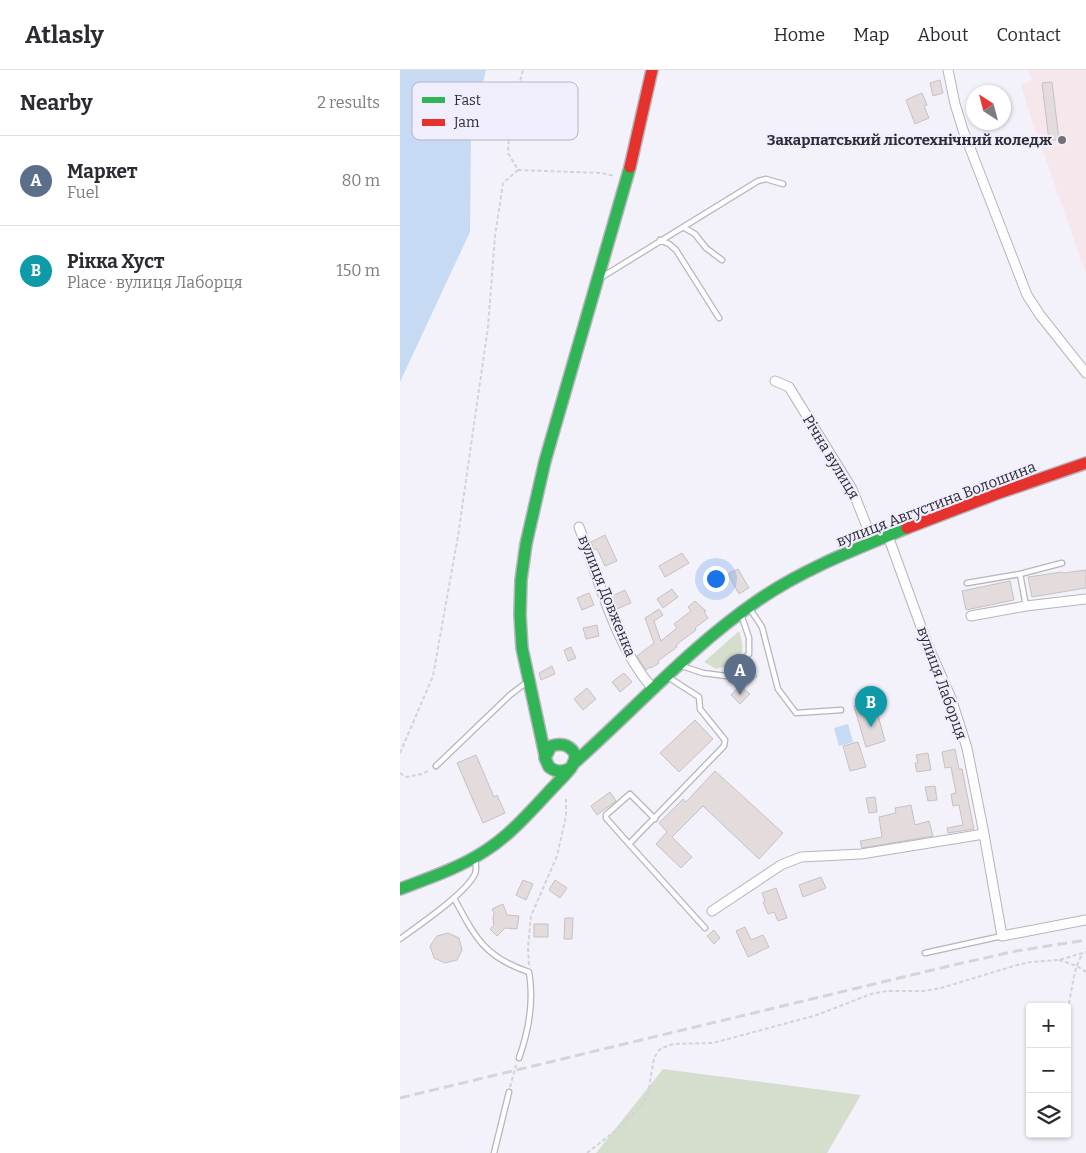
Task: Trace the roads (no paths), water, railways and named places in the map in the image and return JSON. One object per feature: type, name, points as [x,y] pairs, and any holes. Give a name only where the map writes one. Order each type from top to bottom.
[{"type":"main road","name":"вулиця Августина Волошина","points":[[536,804],[544,785],[545,757],[522,648],[520,615],[521,580],[526,544],[545,461],[627,178],[652,70]]},
{"type":"main road","name":"вулиця Августина Волошина","points":[[401,889],[449,871],[497,842],[572,766],[678,665],[745,610],[806,573],[873,542],[950,511],[1086,464]]},
{"type":"main road","points":[[537,714],[550,733],[569,746],[575,755],[572,766],[563,772],[550,768],[545,757],[548,750],[556,743],[569,746],[591,749]]},
{"type":"street","points":[[948,70],[961,124],[1027,295],[1040,315],[1086,373]]},
{"type":"street","name":"Річна вулиця","points":[[775,381],[789,387],[852,489],[873,542]]},
{"type":"street","name":"вулиця Довженка","points":[[579,527],[626,651],[641,675],[653,689]]},
{"type":"street","name":"вулиця Лаборця","points":[[888,536],[928,646],[951,698],[967,748],[1002,936]]},
{"type":"street","points":[[971,616],[1026,606],[1086,599]]},
{"type":"street","points":[[712,911],[781,865],[802,857],[861,854],[984,834]]},
{"type":"street","points":[[1002,936],[1086,920]]},
{"type":"lane","points":[[597,280],[758,181],[766,179],[783,184]]},
{"type":"lane","points":[[682,227],[695,234],[706,248],[722,260]]},
{"type":"lane","points":[[660,240],[676,250],[719,318]]},
{"type":"lane","points":[[967,583],[1020,574],[1062,564]]},
{"type":"lane","points":[[1020,574],[1026,606]]},
{"type":"lane","points":[[678,665],[703,673],[726,676],[750,654],[745,610]]},
{"type":"lane","points":[[745,610],[762,626],[778,689],[796,713],[841,710]]},
{"type":"lane","points":[[629,844],[724,746],[725,740],[700,710],[699,698],[667,676]]},
{"type":"lane","points":[[436,766],[528,680]]},
{"type":"lane","points":[[655,819],[630,794],[606,814],[606,818],[705,928]]},
{"type":"lane","points":[[400,939],[454,898],[476,873],[475,857]]},
{"type":"lane","points":[[454,898],[473,932],[488,950],[510,966],[529,972],[532,987],[531,1004],[526,1034],[519,1058]]},
{"type":"lane","points":[[925,953],[1002,936]]},
{"type":"lane","points":[[494,1153],[509,1092]]},
{"type":"water","points":[[400,70],[486,70],[483,82],[412,82],[412,140],[471,140],[470,232],[400,382]]},
{"type":"water","points":[[848,724],[853,742],[839,746],[834,728]]},
{"type":"railway","points":[[400,1098],[949,966],[1016,951],[1086,940]]},
{"type":"place","name":"Закарпатський лісотехнічний коледж","points":[[1062,140]]},
{"type":"place","name":"Маркет","points":[[740,695]]},
{"type":"place","name":"Рікка Хуст","points":[[871,727]]}]
